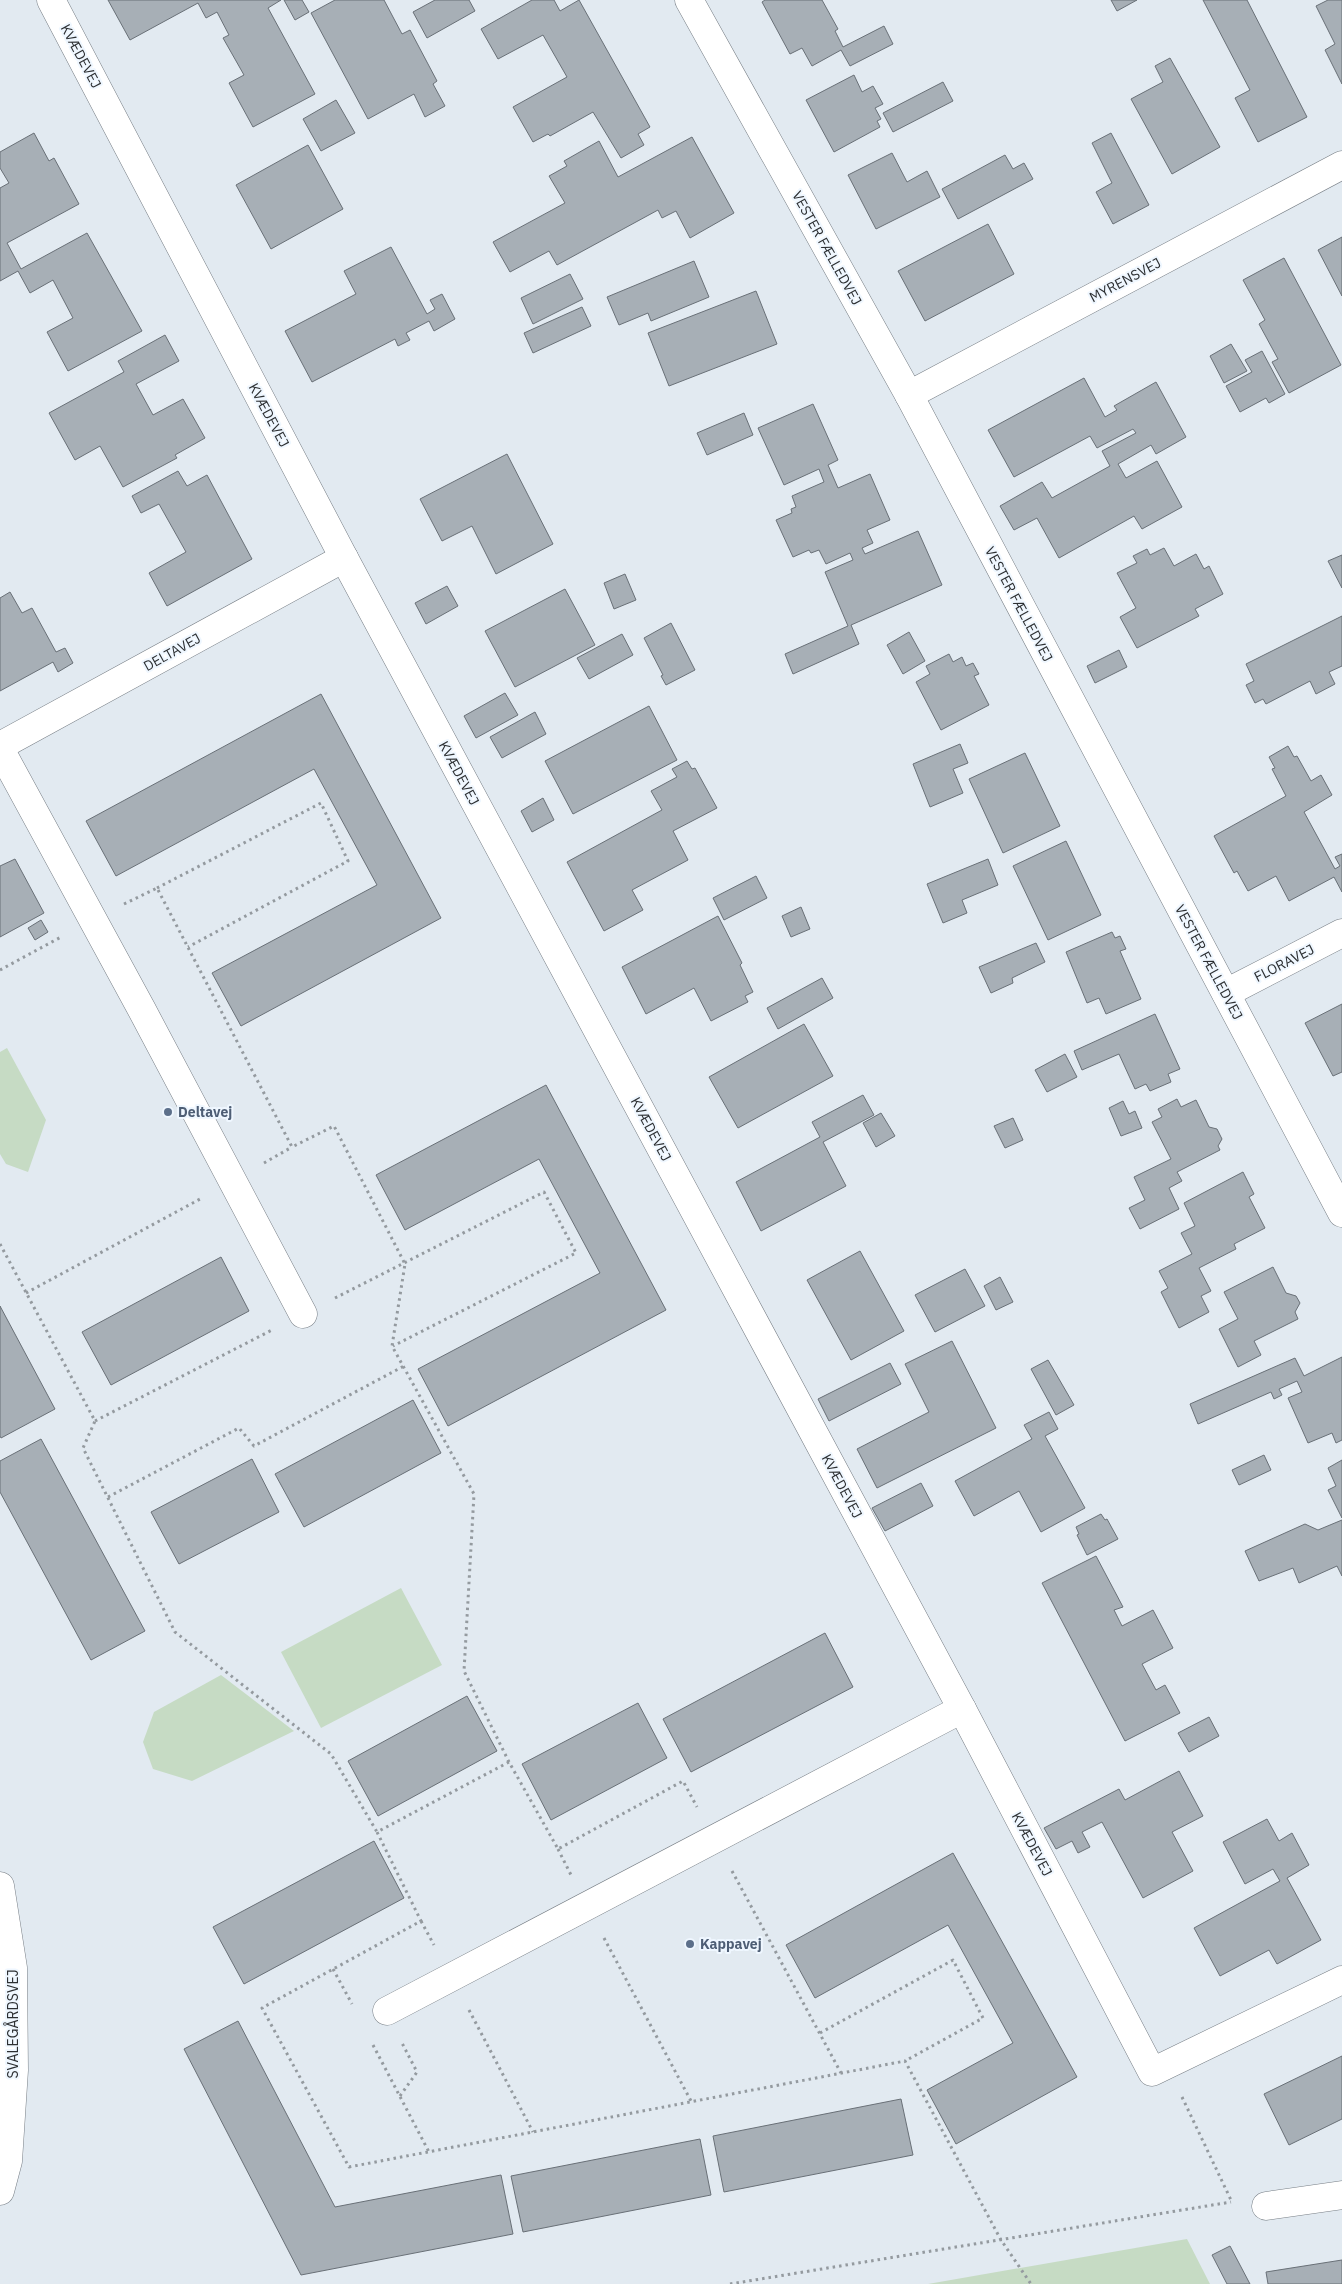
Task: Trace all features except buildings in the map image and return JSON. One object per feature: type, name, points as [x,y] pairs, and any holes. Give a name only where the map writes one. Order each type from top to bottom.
[{"type":"street","name":"KVÆDEVEJ","points":[[51,0],[344,558],[962,1708],[1152,2072],[1342,1980]]},
{"type":"street","name":"VESTER FÆLLEDVEJ","points":[[689,0],[909,395],[1342,1213]]},
{"type":"street","name":"MYRENSVEJ","points":[[909,395],[1342,165]]},
{"type":"street","name":"DELTAVEJ","points":[[303,1314],[0,748],[344,558]]},
{"type":"street","name":"FLORAVEJ","points":[[1226,993],[1342,933]]},
{"type":"street","points":[[387,2011],[962,1708]]},
{"type":"street","name":"SVALEGÅRDSVEJ","points":[[0,1886],[14,1968],[14,2070],[8,2161],[0,2191]]},
{"type":"street","points":[[1266,2206],[1342,2195]]},
{"type":"path","points":[[0,970],[321,803],[348,861],[188,947]]},
{"type":"path","points":[[157,888],[292,1147]]},
{"type":"path","points":[[26,1293],[292,1147],[334,1126],[405,1264],[392,1346],[474,1494],[464,1671],[509,1762],[377,1832]]},
{"type":"path","points":[[392,1346],[576,1253],[544,1192],[95,1421],[82,1448],[175,1632],[330,1754],[377,1832],[421,1921],[533,2132]]},
{"type":"path","points":[[0,1244],[95,1421]]},
{"type":"path","points":[[108,1497],[239,1428],[254,1446],[404,1366]]},
{"type":"path","points":[[558,1849],[586,1906],[691,2101]]},
{"type":"path","points":[[421,1921],[262,2008],[349,2167],[904,2061],[984,2018],[953,1960],[820,2033]]},
{"type":"path","points":[[333,1969],[356,2012]]},
{"type":"path","points":[[387,2011],[417,2072],[400,2096]]},
{"type":"path","points":[[369,2037],[429,2152]]},
{"type":"path","points":[[904,2061],[1001,2240],[1030,2284]]},
{"type":"path","points":[[1167,2065],[1232,2202]]},
{"type":"path","points":[[730,2284],[1232,2202],[1266,2206]]},
{"type":"green space","points":[[7,1048],[46,1120],[28,1172],[6,1164],[0,1154],[0,1052]]},
{"type":"green space","points":[[401,1588],[442,1665],[321,1728],[281,1652]]},
{"type":"green space","points":[[221,1675],[294,1731],[192,1781],[153,1769],[143,1742],[154,1712]]},
{"type":"green space","points":[[1187,2239],[1210,2284],[928,2284]]},
{"type":"place","name":"Deltavej","points":[[168,1112]]},
{"type":"place","name":"Kappavej","points":[[690,1944]]}]
